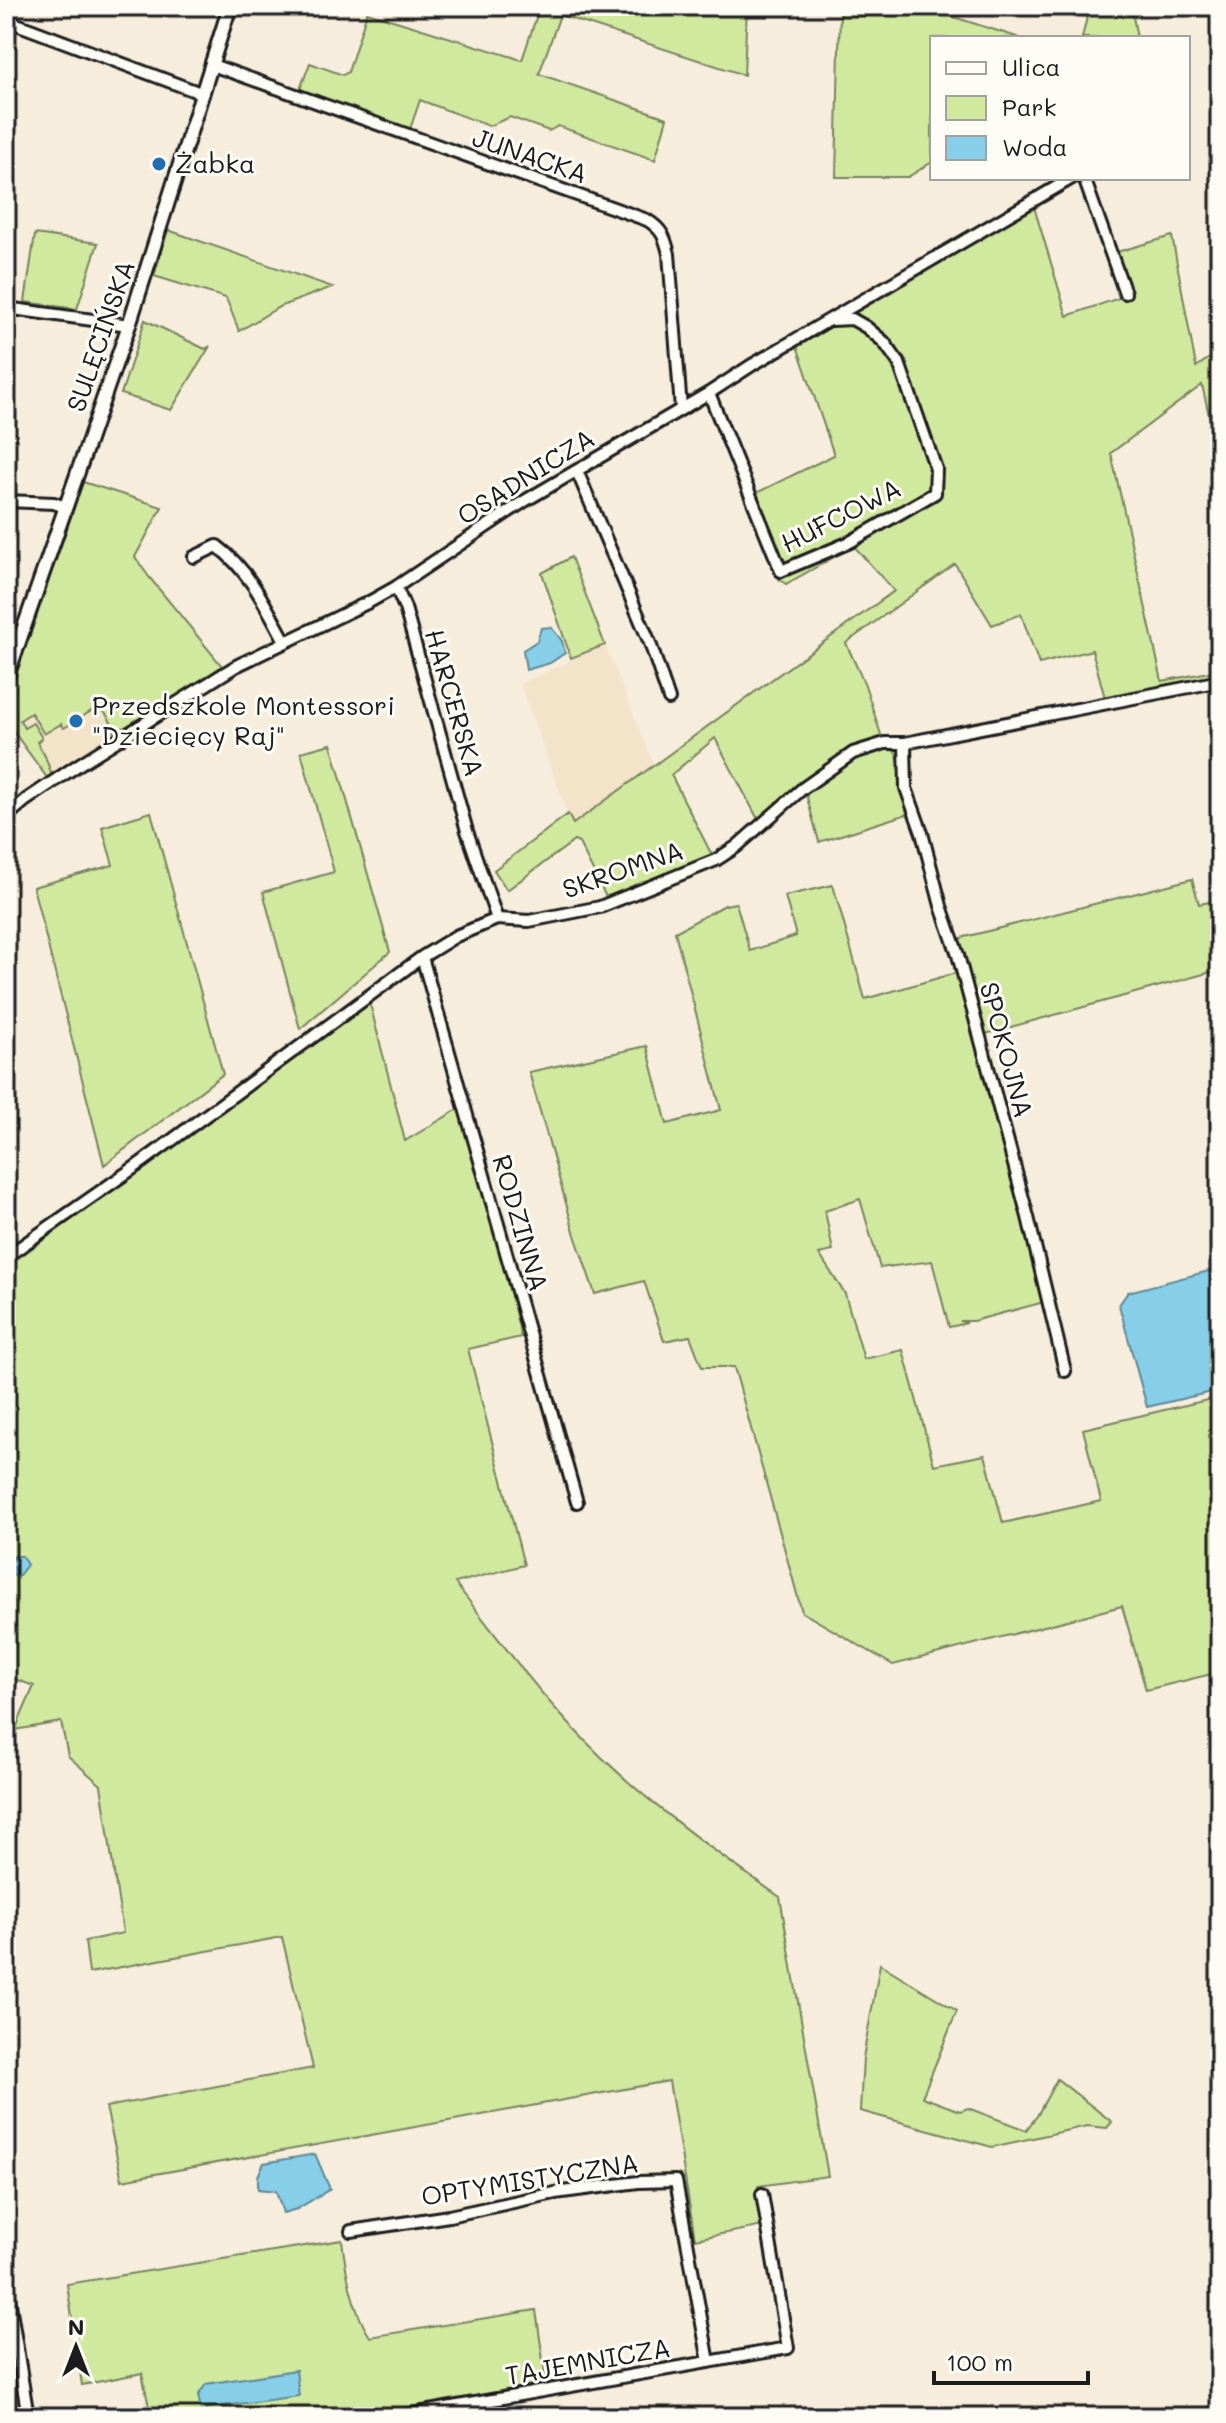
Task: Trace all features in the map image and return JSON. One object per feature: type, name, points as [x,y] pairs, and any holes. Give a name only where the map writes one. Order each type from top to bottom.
[{"type":"street","name":"SULĘCIŃSKA","points":[[6,679],[129,325],[230,6]]},
{"type":"street","points":[[6,20],[203,94]]},
{"type":"street","name":"JUNACKA","points":[[212,65],[647,220],[656,226],[664,233],[669,254],[681,409]]},
{"type":"street","name":"OSADNICZA","points":[[6,817],[78,765],[212,681],[285,641],[396,587],[523,502],[1069,180]]},
{"type":"street","points":[[1085,180],[1125,293]]},
{"type":"street","points":[[6,308],[129,325]]},
{"type":"street","name":"HUFCOWA","points":[[709,393],[781,571],[850,542],[935,493],[936,469],[899,363],[884,342],[866,327],[852,319],[830,320]]},
{"type":"street","points":[[577,471],[650,643],[669,699]]},
{"type":"street","points":[[6,501],[54,503],[65,507]]},
{"type":"street","points":[[194,557],[217,546],[234,558],[260,594],[285,641]]},
{"type":"street","name":"HARCERSKA","points":[[396,587],[405,608],[467,831],[497,919]]},
{"type":"street","name":"SKROMNA","points":[[6,1257],[151,1156],[422,957],[456,936],[497,919],[529,921],[600,907],[716,860],[736,847],[802,789],[853,753],[885,743],[905,743],[1220,681]]},
{"type":"street","name":"SPOKOJNA","points":[[905,743],[906,788],[963,970],[1065,1371]]},
{"type":"street","name":"RODZINNA","points":[[422,957],[577,1502]]},
{"type":"street","name":"OPTYMISTYCZNA","points":[[351,2231],[449,2216],[555,2193],[638,2182],[676,2181],[709,2362]]},
{"type":"street","name":"TAJEMNICZA","points":[[395,2417],[788,2348],[762,2194]]},
{"type":"street","points":[[6,2279],[28,2417]]},
{"type":"shaded area","points":[[605,645],[654,765],[572,825],[520,684]]},
{"type":"shaded area","name":"Przedszkole Montessori \"Dziecięcy Raj\"","points":[[34,653],[170,703],[48,779],[9,726]]},
{"type":"green space","points":[[540,6],[747,6],[744,75],[560,15],[539,74],[667,118],[655,160],[558,126],[549,131],[510,117],[489,126],[420,100],[408,135],[299,92],[310,63],[343,75],[348,72],[367,12],[522,60]]},
{"type":"green space","points":[[830,6],[919,6],[1014,36],[930,36],[930,163],[908,177],[836,177],[840,9]]},
{"type":"green space","points":[[1058,6],[1131,6],[1137,36],[1082,36],[1087,17]]},
{"type":"green space","points":[[1034,207],[1067,316],[1131,294],[1117,252],[1172,236],[1196,367],[1220,351],[1220,462],[1202,385],[1111,453],[1162,681],[1220,670],[1220,686],[1108,709],[1092,650],[1039,664],[1021,614],[992,625],[955,564],[846,643],[865,685],[883,741],[897,754],[910,813],[819,842],[805,790],[761,825],[715,738],[671,775],[715,861],[609,903],[579,843],[574,841],[507,890],[494,870],[568,814],[573,824],[894,591],[854,546],[786,584],[779,579],[750,496],[834,455],[795,340]]},
{"type":"green space","points":[[168,230],[332,287],[279,307],[239,331],[226,298],[154,276]]},
{"type":"green space","points":[[35,234],[98,243],[77,309],[25,302]]},
{"type":"green space","points":[[145,320],[205,349],[210,346],[171,410],[121,394]]},
{"type":"green space","points":[[83,482],[162,507],[135,557],[222,666],[116,737],[110,720],[98,707],[64,728],[61,724],[44,734],[31,713],[20,720],[24,728],[33,723],[42,738],[37,742],[52,776],[48,779],[10,727],[6,735],[6,704]]},
{"type":"green space","points":[[571,557],[605,645],[571,658],[542,573]]},
{"type":"green space","points":[[331,744],[390,952],[300,1029],[263,892],[334,872],[301,752]]},
{"type":"green space","points":[[151,812],[223,1074],[104,1165],[33,887],[113,865],[102,827]]},
{"type":"green space","points":[[1192,879],[1199,904],[1220,900],[1220,987],[1215,971],[978,1036],[1048,1301],[973,1321],[960,1321],[967,1323],[949,1327],[932,1261],[880,1268],[860,1199],[825,1211],[833,1251],[819,1254],[845,1294],[864,1359],[903,1350],[934,1465],[985,1455],[1003,1523],[1101,1501],[1083,1429],[1220,1397],[1220,1672],[1146,1690],[1122,1606],[893,1665],[802,1612],[734,1367],[702,1367],[690,1336],[664,1341],[644,1281],[595,1294],[529,1072],[647,1046],[667,1124],[721,1110],[675,932],[725,905],[736,903],[750,951],[796,936],[785,896],[833,885],[865,999],[966,970],[957,939]]},
{"type":"green space","points":[[370,1004],[405,1141],[467,1104],[521,1337],[468,1349],[524,1565],[455,1583],[540,1691],[594,1750],[671,1817],[780,1897],[828,2176],[758,2186],[763,2226],[695,2239],[669,2081],[122,2180],[106,2107],[313,2068],[282,1937],[89,1973],[85,1941],[123,1933],[101,1785],[68,1756],[61,1722],[15,1730],[34,1686],[15,1679],[6,1680],[6,1267]]},
{"type":"green space","points":[[880,1964],[957,2011],[922,2097],[960,2111],[968,2108],[1026,2130],[1057,2079],[1112,2122],[1107,2128],[1087,2126],[992,2147],[860,2111],[863,2058]]},
{"type":"green space","points":[[342,2240],[354,2303],[370,2337],[536,2310],[546,2382],[373,2417],[151,2417],[142,2373],[82,2385],[67,2284]]},
{"type":"water","points":[[551,627],[562,641],[565,653],[550,663],[526,670],[523,650],[537,641],[541,628]]},
{"type":"water","points":[[1220,1268],[1220,1390],[1147,1407],[1119,1305],[1128,1292]]},
{"type":"water","points":[[15,1556],[22,1556],[27,1565],[19,1575],[6,1576],[6,1564]]},
{"type":"water","points":[[315,2154],[330,2189],[297,2209],[283,2213],[276,2191],[258,2189],[258,2176],[264,2163]]},
{"type":"water","points":[[296,2370],[299,2396],[201,2409],[198,2396],[206,2384]]},
{"type":"place","name":"Żabka","points":[[159,164]]},
{"type":"place","name":"Przedszkole Montessori \"Dziecięcy Raj\"","points":[[76,721]]}]
